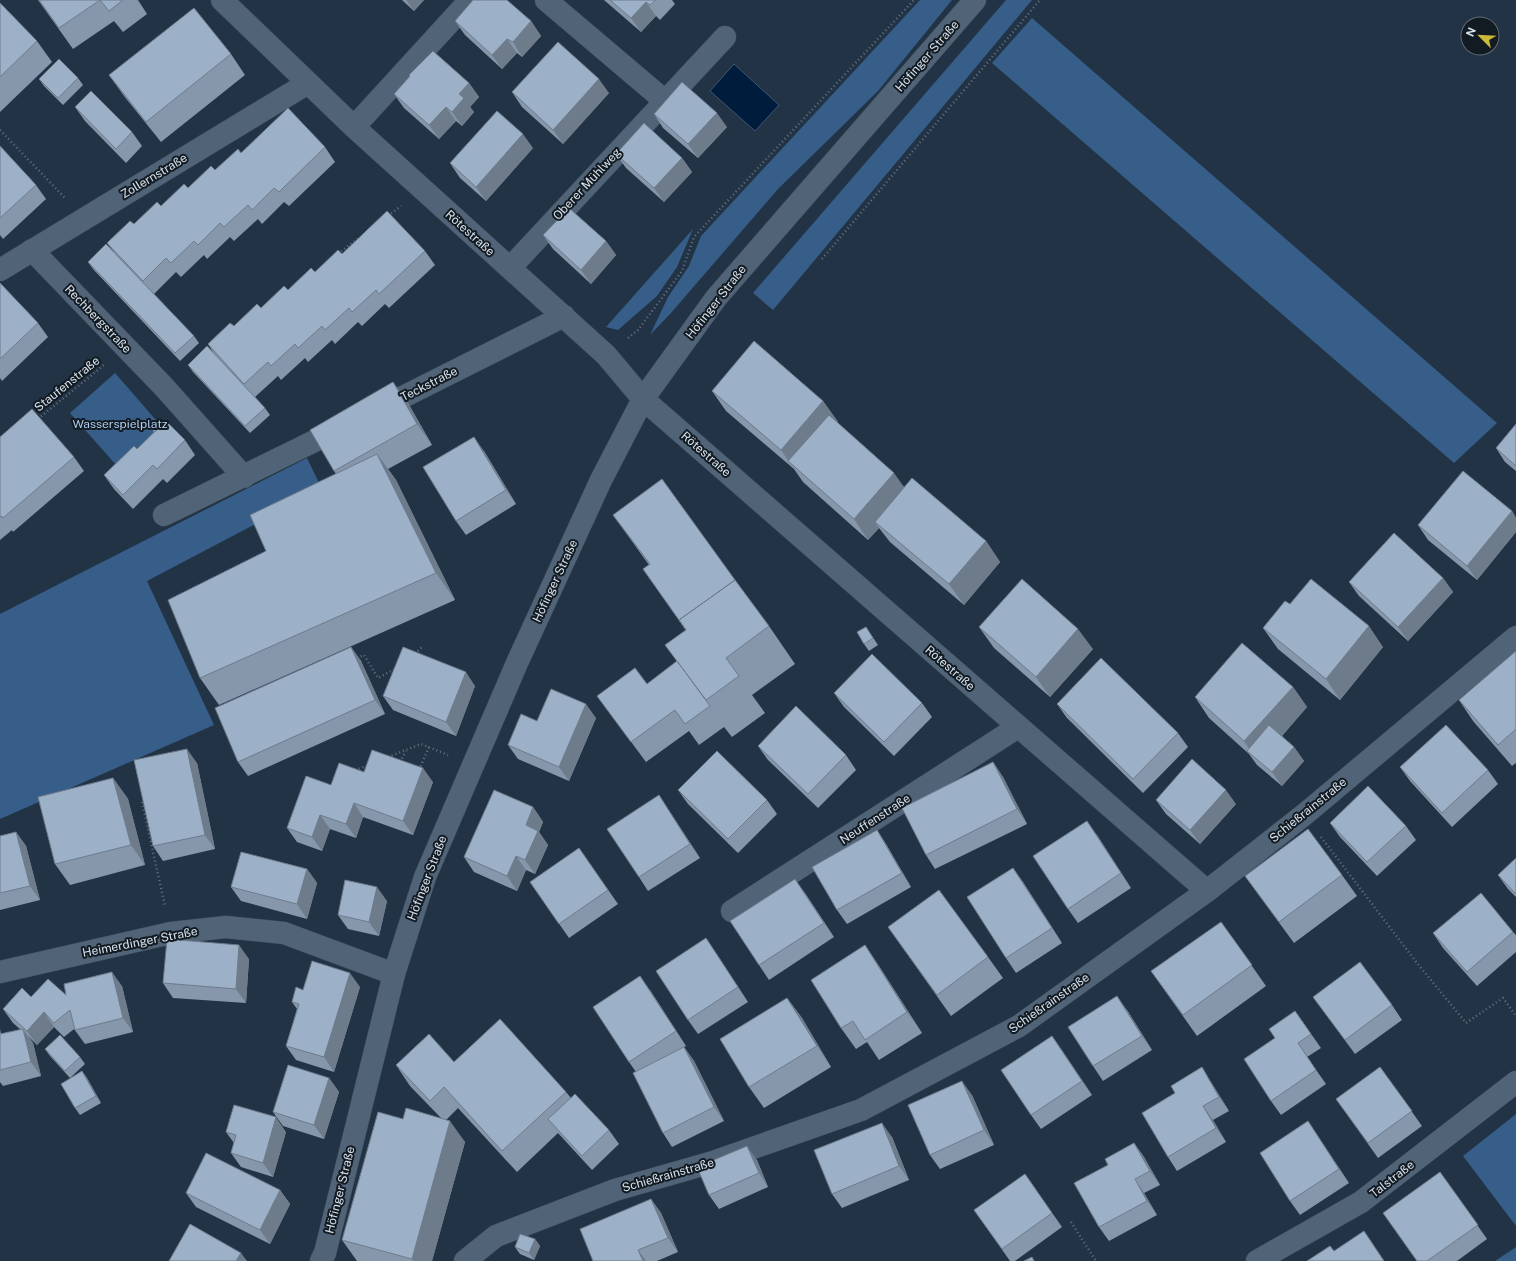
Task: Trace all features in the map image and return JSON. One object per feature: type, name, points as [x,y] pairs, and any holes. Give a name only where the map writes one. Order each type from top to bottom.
[{"type":"street","name":"Rötestraße","points":[[222,0],[354,127],[606,355],[643,399],[1207,891]]},
{"type":"street","points":[[354,127],[470,0]]},
{"type":"street","points":[[546,0],[665,101]]},
{"type":"street","name":"Höfinger Straße","points":[[321,1261],[325,1253],[394,974],[425,877],[524,648],[595,494],[643,399],[718,296],[975,0]]},
{"type":"street","name":"Oberer Mühlweg","points":[[510,268],[725,37]]},
{"type":"street","name":"Zollernstraße","points":[[0,270],[308,83]]},
{"type":"street","name":"Rechbergstraße","points":[[32,250],[126,347],[244,477]]},
{"type":"street","name":"Teckstraße","points":[[164,515],[244,477],[564,316]]},
{"type":"street","name":"Schießrainstraße","points":[[465,1261],[496,1236],[615,1190],[713,1162],[861,1110],[1019,1026],[1207,891],[1305,814],[1516,637]]},
{"type":"street","name":"Neuffenstraße","points":[[732,911],[1018,727]]},
{"type":"street","name":"Heimerdinger Straße","points":[[0,972],[171,934],[226,927],[284,933],[394,974]]},
{"type":"street","name":"Talstraße","points":[[1258,1261],[1361,1202],[1516,1082]]},
{"type":"path","points":[[606,355],[638,330],[682,271],[694,237],[914,0]]},
{"type":"path","points":[[822,259],[1040,0]]},
{"type":"path","points":[[0,130],[85,219]]},
{"type":"path","points":[[384,218],[422,189]]},
{"type":"path","points":[[334,257],[365,233]]},
{"type":"path","name":"Staufenstraße","points":[[36,421],[126,347]]},
{"type":"path","points":[[411,658],[422,647]]},
{"type":"path","points":[[350,661],[364,655],[378,678],[399,667]]},
{"type":"path","points":[[384,758],[421,744],[473,765]]},
{"type":"path","points":[[418,774],[429,747]]},
{"type":"path","points":[[398,766],[406,750]]},
{"type":"path","points":[[349,773],[370,764]]},
{"type":"path","points":[[142,802],[171,934]]},
{"type":"path","points":[[1305,814],[1417,962],[1466,1023],[1503,998],[1516,1016]]},
{"type":"path","points":[[1071,1222],[1096,1261]]},
{"type":"green space","points":[[920,0],[952,0],[878,91],[778,189],[671,313],[650,335],[668,297],[689,266],[701,236]]},
{"type":"green space","points":[[1006,0],[1032,0],[773,310],[753,293]]},
{"type":"green space","points":[[1032,18],[1497,423],[1454,463],[992,63]]},
{"type":"green space","points":[[693,229],[677,267],[657,296],[618,330],[606,327]]},
{"type":"green space","name":"Wasserspielplatz","points":[[115,373],[169,435],[125,475],[70,413]]},
{"type":"green space","points":[[307,458],[322,489],[147,581],[214,725],[0,819],[0,614]]},
{"type":"green space","points":[[1516,1114],[1516,1226],[1463,1156]]},
{"type":"green space","points":[[1516,1247],[1516,1261],[1495,1261]]},
{"type":"shaded area","points":[[734,64],[779,105],[755,131],[710,91]]},
{"type":"building","points":[[39,0],[100,0],[59,28]]},
{"type":"building","points":[[100,0],[123,0],[109,11]]},
{"type":"building","points":[[473,0],[507,0],[531,21],[513,42],[507,39],[492,55],[455,21]]},
{"type":"building","points":[[610,0],[656,0],[650,5],[646,2],[631,18]]},
{"type":"building","points":[[0,3],[37,41],[0,77]]},
{"type":"building","points":[[194,8],[231,54],[146,122],[109,75]]},
{"type":"building","points":[[558,42],[599,79],[553,130],[512,92]]},
{"type":"building","points":[[433,51],[469,83],[459,94],[464,98],[452,112],[446,107],[429,125],[394,94],[410,76],[409,75]]},
{"type":"building","points":[[59,59],[78,78],[58,98],[39,79]]},
{"type":"building","points":[[682,82],[717,113],[688,144],[654,114]]},
{"type":"building","points":[[91,91],[132,132],[116,149],[75,107]]},
{"type":"building","points":[[288,108],[325,147],[279,192],[274,188],[252,210],[248,205],[224,227],[220,223],[198,245],[194,241],[171,263],[166,258],[143,281],[107,243],[130,221],[134,224],[157,202],[161,206],[184,184],[188,188],[211,166],[215,170],[238,149],[241,153]]},
{"type":"building","points":[[497,111],[523,134],[476,187],[450,163]]},
{"type":"building","points":[[644,123],[682,158],[654,188],[616,154]]},
{"type":"building","points":[[0,146],[36,185],[0,218]]},
{"type":"building","points":[[569,208],[606,241],[581,270],[543,235]]},
{"type":"building","points":[[387,211],[425,251],[379,294],[376,290],[352,312],[349,308],[325,330],[322,326],[298,348],[295,344],[271,366],[268,362],[244,384],[208,344],[230,323],[234,326],[257,304],[261,308],[284,286],[288,290],[311,268],[315,272],[338,250],[342,254]]},
{"type":"building","points":[[106,244],[194,336],[175,353],[88,262]]},
{"type":"building","points":[[0,283],[38,323],[0,359]]},
{"type":"building","points":[[754,341],[823,401],[781,450],[712,391]]},
{"type":"building","points":[[207,346],[265,408],[245,426],[188,365]]},
{"type":"building","points":[[393,382],[417,424],[334,471],[310,430]]},
{"type":"building","points":[[32,409],[74,457],[3,518],[2,516],[0,517],[0,437]]},
{"type":"building","points":[[829,415],[894,473],[854,519],[788,461]]},
{"type":"building","points":[[163,420],[165,422],[154,432],[153,430]]},
{"type":"building","points":[[166,421],[185,440],[157,469],[153,465],[123,495],[104,475],[134,446],[137,449]]},
{"type":"building","points":[[1516,424],[1516,466],[1496,448]]},
{"type":"building","points":[[474,437],[506,490],[456,521],[423,467]]},
{"type":"building","points":[[377,454],[436,573],[200,678],[168,600],[266,551],[250,515]]},
{"type":"building","points":[[1463,471],[1512,511],[1467,566],[1418,525]]},
{"type":"building","points":[[912,478],[986,541],[949,584],[875,522]]},
{"type":"building","points":[[662,479],[735,580],[679,620],[686,630],[643,569],[650,564],[613,515]]},
{"type":"building","points":[[1394,533],[1443,578],[1398,627],[1349,582]]},
{"type":"building","points":[[1022,579],[1078,629],[1036,677],[979,627]]},
{"type":"building","points":[[1311,579],[1369,626],[1326,679],[1263,628],[1285,601],[1290,604]]},
{"type":"building","points":[[735,580],[769,626],[726,658],[739,676],[706,700],[665,645],[686,630],[679,620]]},
{"type":"building","points":[[866,627],[873,638],[864,644],[857,632]]},
{"type":"building","points":[[1242,643],[1293,687],[1244,741],[1195,697]]},
{"type":"building","points":[[351,647],[375,700],[238,762],[215,708]]},
{"type":"building","points":[[403,647],[466,672],[446,722],[383,696]]},
{"type":"building","points":[[1516,651],[1516,729],[1498,745],[1459,700]]},
{"type":"building","points":[[872,654],[922,703],[884,742],[834,693]]},
{"type":"building","points":[[1101,658],[1178,733],[1133,779],[1057,704]]},
{"type":"building","points":[[677,661],[710,706],[685,724],[675,710],[631,742],[597,696],[635,668],[647,684]]},
{"type":"building","points":[[551,689],[586,704],[559,767],[508,745],[521,714],[537,721]]},
{"type":"building","points":[[796,706],[846,755],[808,794],[758,746]]},
{"type":"building","points":[[1269,725],[1294,747],[1272,772],[1247,751]]},
{"type":"building","points":[[1446,725],[1488,770],[1442,813],[1400,767]]},
{"type":"building","points":[[187,749],[205,835],[153,846],[134,760]]},
{"type":"building","points":[[372,750],[423,768],[403,821],[354,803],[346,824],[320,815],[312,837],[287,828],[306,776],[331,785],[339,763],[364,772]]},
{"type":"building","points":[[717,751],[767,800],[728,839],[678,790]]},
{"type":"building","points":[[1192,759],[1226,790],[1190,830],[1156,800]]},
{"type":"building","points":[[993,762],[1017,809],[926,855],[902,808]]},
{"type":"building","points":[[113,778],[131,845],[55,864],[38,797]]},
{"type":"building","points":[[1368,786],[1406,826],[1367,862],[1330,823]]},
{"type":"building","points":[[494,790],[533,807],[526,825],[538,831],[525,860],[516,856],[507,876],[464,857]]},
{"type":"building","points":[[659,795],[690,844],[639,877],[607,829]]},
{"type":"building","points":[[1087,821],[1121,873],[1068,909],[1033,856]]},
{"type":"building","points":[[1308,829],[1342,875],[1279,922],[1245,876]]},
{"type":"building","points":[[877,830],[902,873],[837,910],[812,867]]},
{"type":"building","points":[[16,832],[30,886],[0,893],[0,836]]},
{"type":"building","points":[[579,848],[608,890],[559,924],[530,882]]},
{"type":"building","points":[[241,852],[307,869],[297,904],[231,887]]},
{"type":"building","points":[[1516,858],[1516,894],[1498,875]]},
{"type":"building","points":[[1013,868],[1052,928],[1006,958],[967,897]]},
{"type":"building","points":[[795,879],[824,923],[759,965],[730,921]]},
{"type":"building","points":[[345,880],[377,887],[369,922],[338,915]]},
{"type":"building","points":[[939,890],[988,957],[937,995],[888,927]]},
{"type":"building","points":[[1481,893],[1513,932],[1467,972],[1433,933]]},
{"type":"building","points":[[1221,922],[1252,965],[1183,1015],[1151,971]]},
{"type":"building","points":[[706,938],[738,987],[688,1020],[656,971]]},
{"type":"building","points":[[167,939],[239,945],[236,989],[163,983]]},
{"type":"building","points":[[865,945],[907,1012],[865,1040],[853,1021],[841,1028],[811,980]]},
{"type":"building","points":[[312,961],[350,973],[324,1057],[286,1046],[299,1004],[292,1002],[296,987],[303,990]]},
{"type":"building","points":[[1360,962],[1392,1005],[1345,1040],[1313,997]]},
{"type":"building","points":[[112,972],[123,1018],[75,1030],[70,1010],[54,1023],[44,1012],[27,1031],[3,1009],[22,988],[31,997],[48,979],[66,995],[64,984]]},
{"type":"building","points":[[640,976],[676,1031],[629,1062],[593,1007]]},
{"type":"building","points":[[1117,996],[1142,1036],[1093,1066],[1068,1027]]},
{"type":"building","points":[[787,998],[817,1046],[749,1087],[720,1039]]},
{"type":"building","points":[[1295,1011],[1311,1034],[1298,1043],[1316,1070],[1271,1101],[1244,1059],[1275,1038],[1269,1029]]},
{"type":"building","points":[[500,1019],[566,1092],[502,1151],[444,1087],[430,1101],[396,1065],[429,1034],[454,1062]]},
{"type":"building","points":[[23,1029],[31,1062],[0,1070],[0,1034]]},
{"type":"building","points":[[60,1035],[80,1057],[65,1071],[45,1049]]},
{"type":"building","points":[[1052,1036],[1082,1081],[1031,1115],[1001,1070]]},
{"type":"building","points":[[684,1047],[714,1107],[663,1133],[633,1073]]},
{"type":"building","points":[[288,1065],[329,1078],[314,1125],[273,1112]]},
{"type":"building","points":[[1202,1067],[1219,1097],[1203,1106],[1216,1128],[1168,1157],[1142,1113],[1175,1093],[1171,1086]]},
{"type":"building","points":[[1380,1067],[1412,1111],[1368,1143],[1336,1099]]},
{"type":"building","points":[[82,1071],[96,1096],[75,1108],[61,1084]]},
{"type":"building","points":[[962,1081],[984,1130],[930,1155],[908,1105]]},
{"type":"building","points":[[575,1094],[609,1130],[582,1156],[548,1119]]},
{"type":"building","points":[[234,1105],[276,1117],[263,1163],[231,1153],[236,1135],[226,1132]]},
{"type":"building","points":[[406,1108],[450,1121],[412,1259],[342,1240],[378,1112],[403,1119]]},
{"type":"building","points":[[1308,1121],[1339,1169],[1290,1201],[1260,1153]]},
{"type":"building","points":[[882,1123],[899,1166],[832,1194],[814,1150]]},
{"type":"building","points":[[1134,1143],[1150,1171],[1135,1179],[1147,1201],[1099,1227],[1074,1183],[1108,1165],[1105,1159]]},
{"type":"building","points":[[747,1146],[759,1173],[709,1195],[697,1167]]},
{"type":"building","points":[[206,1153],[280,1190],[260,1230],[186,1193]]},
{"type":"building","points":[[1440,1172],[1478,1225],[1427,1261],[1417,1261],[1383,1213]]},
{"type":"building","points":[[1025,1174],[1052,1213],[1002,1249],[974,1210]]},
{"type":"building","points":[[651,1199],[668,1238],[638,1250],[643,1261],[593,1261],[580,1229]]},
{"type":"building","points":[[190,1224],[241,1253],[236,1261],[169,1261]]},
{"type":"building","points":[[1364,1231],[1384,1261],[1307,1261],[1330,1246],[1334,1251]]},
{"type":"building","points":[[520,1234],[535,1239],[529,1253],[515,1247]]},
{"type":"building","points":[[1032,1257],[1034,1261],[1024,1261]]}]
